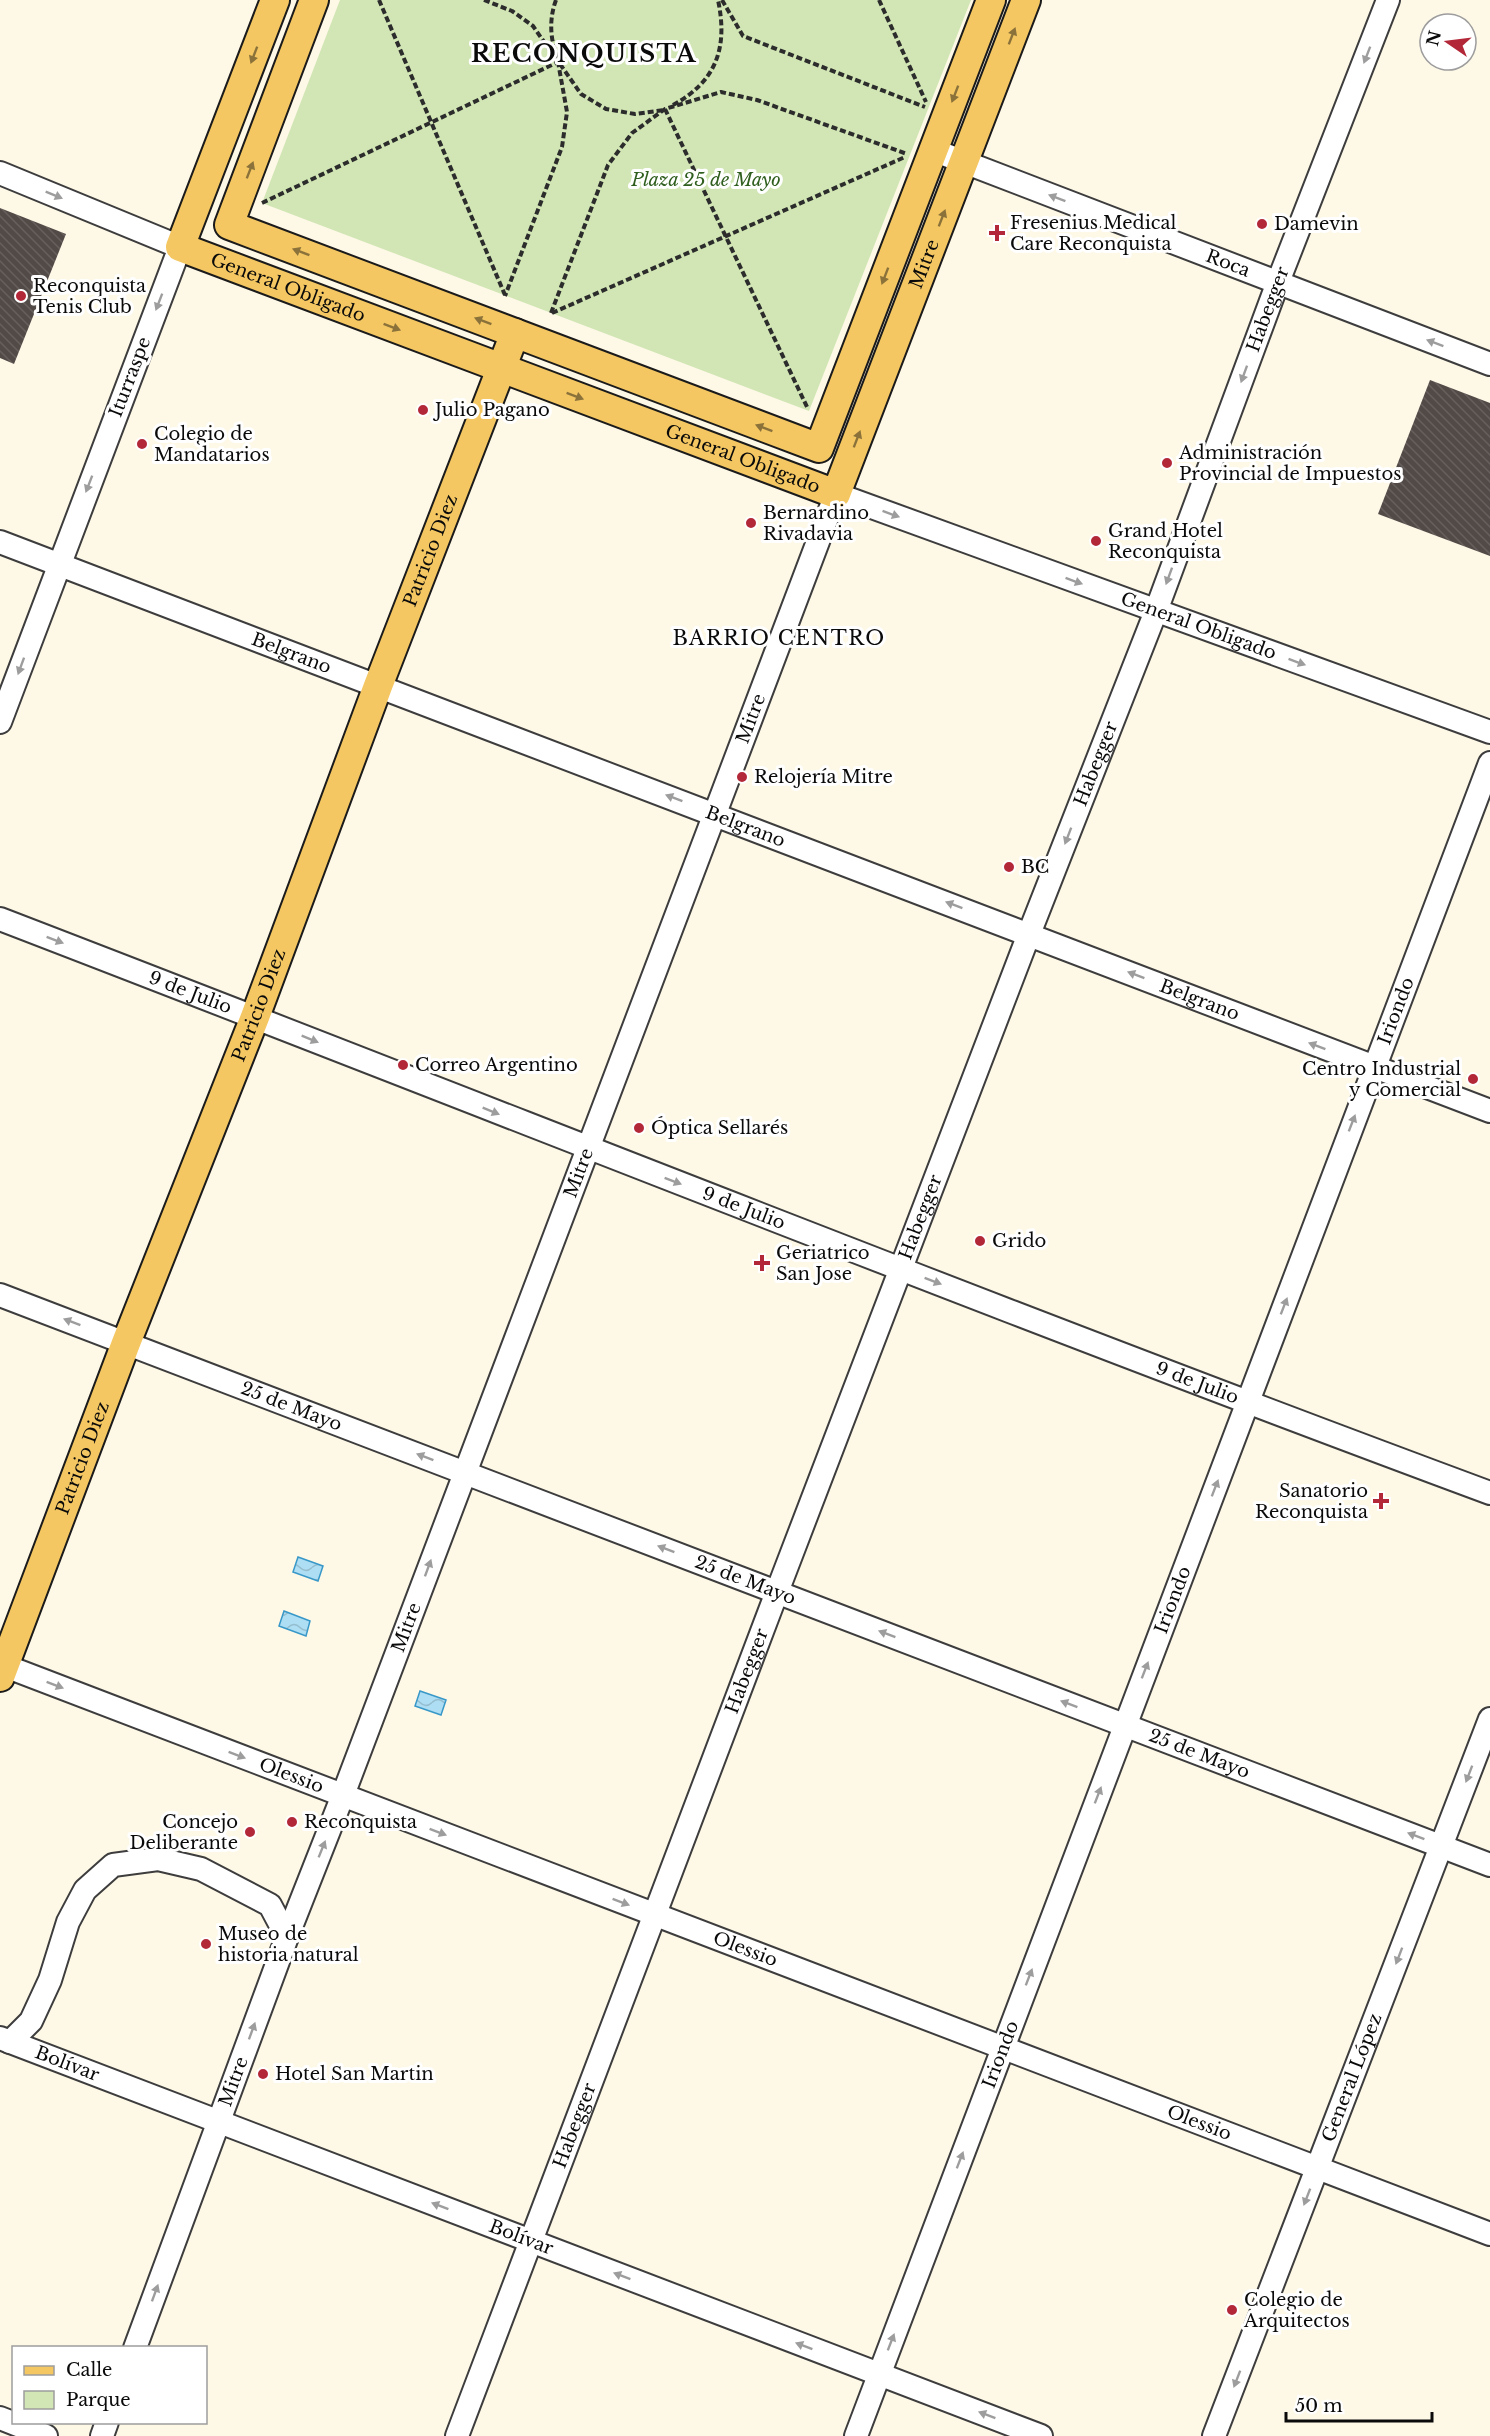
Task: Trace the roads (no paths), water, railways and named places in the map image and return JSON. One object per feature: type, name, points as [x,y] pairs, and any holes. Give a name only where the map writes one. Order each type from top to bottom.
[{"type":"main road","name":"Iturraspe","points":[[180,248],[275,0]]},
{"type":"main road","points":[[314,0],[229,225],[515,333]]},
{"type":"main road","name":"Mitre","points":[[515,333],[819,448],[991,0]]},
{"type":"main road","name":"Mitre","points":[[836,494],[1026,0]]},
{"type":"main road","name":"General Obligado","points":[[180,248],[836,494]]},
{"type":"main road","name":"Patricio Diez","points":[[1,1669],[126,1342],[255,1017],[378,686],[515,333]]},
{"type":"street","name":"Habegger","points":[[457,2436],[777,1592],[903,1269],[1029,934],[1156,610],[1278,282],[1388,0]]},
{"type":"street","name":"Roca","points":[[933,150],[1490,364]]},
{"type":"street","name":"General Obligado","points":[[0,173],[180,248]]},
{"type":"street","name":"Iturraspe","points":[[0,722],[180,248]]},
{"type":"street","name":"General Obligado","points":[[836,494],[1490,732]]},
{"type":"street","name":"Mitre","points":[[136,2346],[287,1937],[343,1795],[836,494]]},
{"type":"street","name":"Belgrano","points":[[0,542],[1490,1111]]},
{"type":"street","name":"Iriondo","points":[[856,2436],[1490,763]]},
{"type":"street","name":"9 de Julio","points":[[0,919],[1247,1403],[1490,1493]]},
{"type":"street","name":"25 de Mayo","points":[[0,1295],[1490,1865]]},
{"type":"street","name":"Olessio","points":[[1,1669],[343,1795],[1490,2234]]},
{"type":"street","name":"General López","points":[[1214,2436],[1490,1719]]},
{"type":"street","points":[[5,2040],[31,2021],[51,1980],[68,1922],[85,1890],[113,1865],[158,1859],[201,1869],[270,1905],[287,1937]]},
{"type":"street","name":"Bolívar","points":[[5,2040],[1041,2436]]},
{"type":"street","points":[[15,2424],[46,2436]]},
{"type":"water","points":[[298,1557],[323,1566],[318,1581],[293,1572]]},
{"type":"water","points":[[284,1611],[310,1621],[306,1636],[279,1626]]},
{"type":"water","points":[[420,1691],[446,1700],[441,1715],[415,1706]]},
{"type":"place","name":"Damevin","points":[[1262,224]]},
{"type":"place","name":"Fresenius Medical Care Reconquista","points":[[997,233]]},
{"type":"place","name":"Reconquista Tenis Club","points":[[21,296]]},
{"type":"place","name":"Julio Pagano","points":[[423,410]]},
{"type":"place","name":"Colegio de Mandatarios","points":[[142,444]]},
{"type":"place","name":"Administración Provincial de Impuestos","points":[[1167,463]]},
{"type":"place","name":"Bernardino Rivadavia","points":[[751,523]]},
{"type":"place","name":"Grand Hotel Reconquista","points":[[1096,541]]},
{"type":"place","name":"Relojería Mitre","points":[[742,777]]},
{"type":"place","name":"BC","points":[[1009,867]]},
{"type":"place","name":"Correo Argentino","points":[[403,1065]]},
{"type":"place","name":"Centro Industrial y Comercial","points":[[1473,1079]]},
{"type":"place","name":"Óptica Sellarés","points":[[639,1128]]},
{"type":"place","name":"Grido","points":[[980,1241]]},
{"type":"place","name":"Geriatrico San Jose","points":[[762,1263]]},
{"type":"place","name":"Sanatorio Reconquista","points":[[1381,1501]]},
{"type":"place","name":"Reconquista","points":[[292,1822]]},
{"type":"place","name":"Concejo Deliberante","points":[[250,1832]]},
{"type":"place","name":"Museo de historia natural","points":[[206,1944]]},
{"type":"place","name":"Hotel San Martin","points":[[263,2074]]},
{"type":"place","name":"Colegio de Arquitectos","points":[[1232,2310]]},
{"type":"district","name":"RECONQUISTA","points":[[584,53]]},
{"type":"district","name":"BARRIO CENTRO","points":[[779,638]]},
{"type":"park label","name":"Plaza 25 de Mayo","points":[[706,180]]}]
